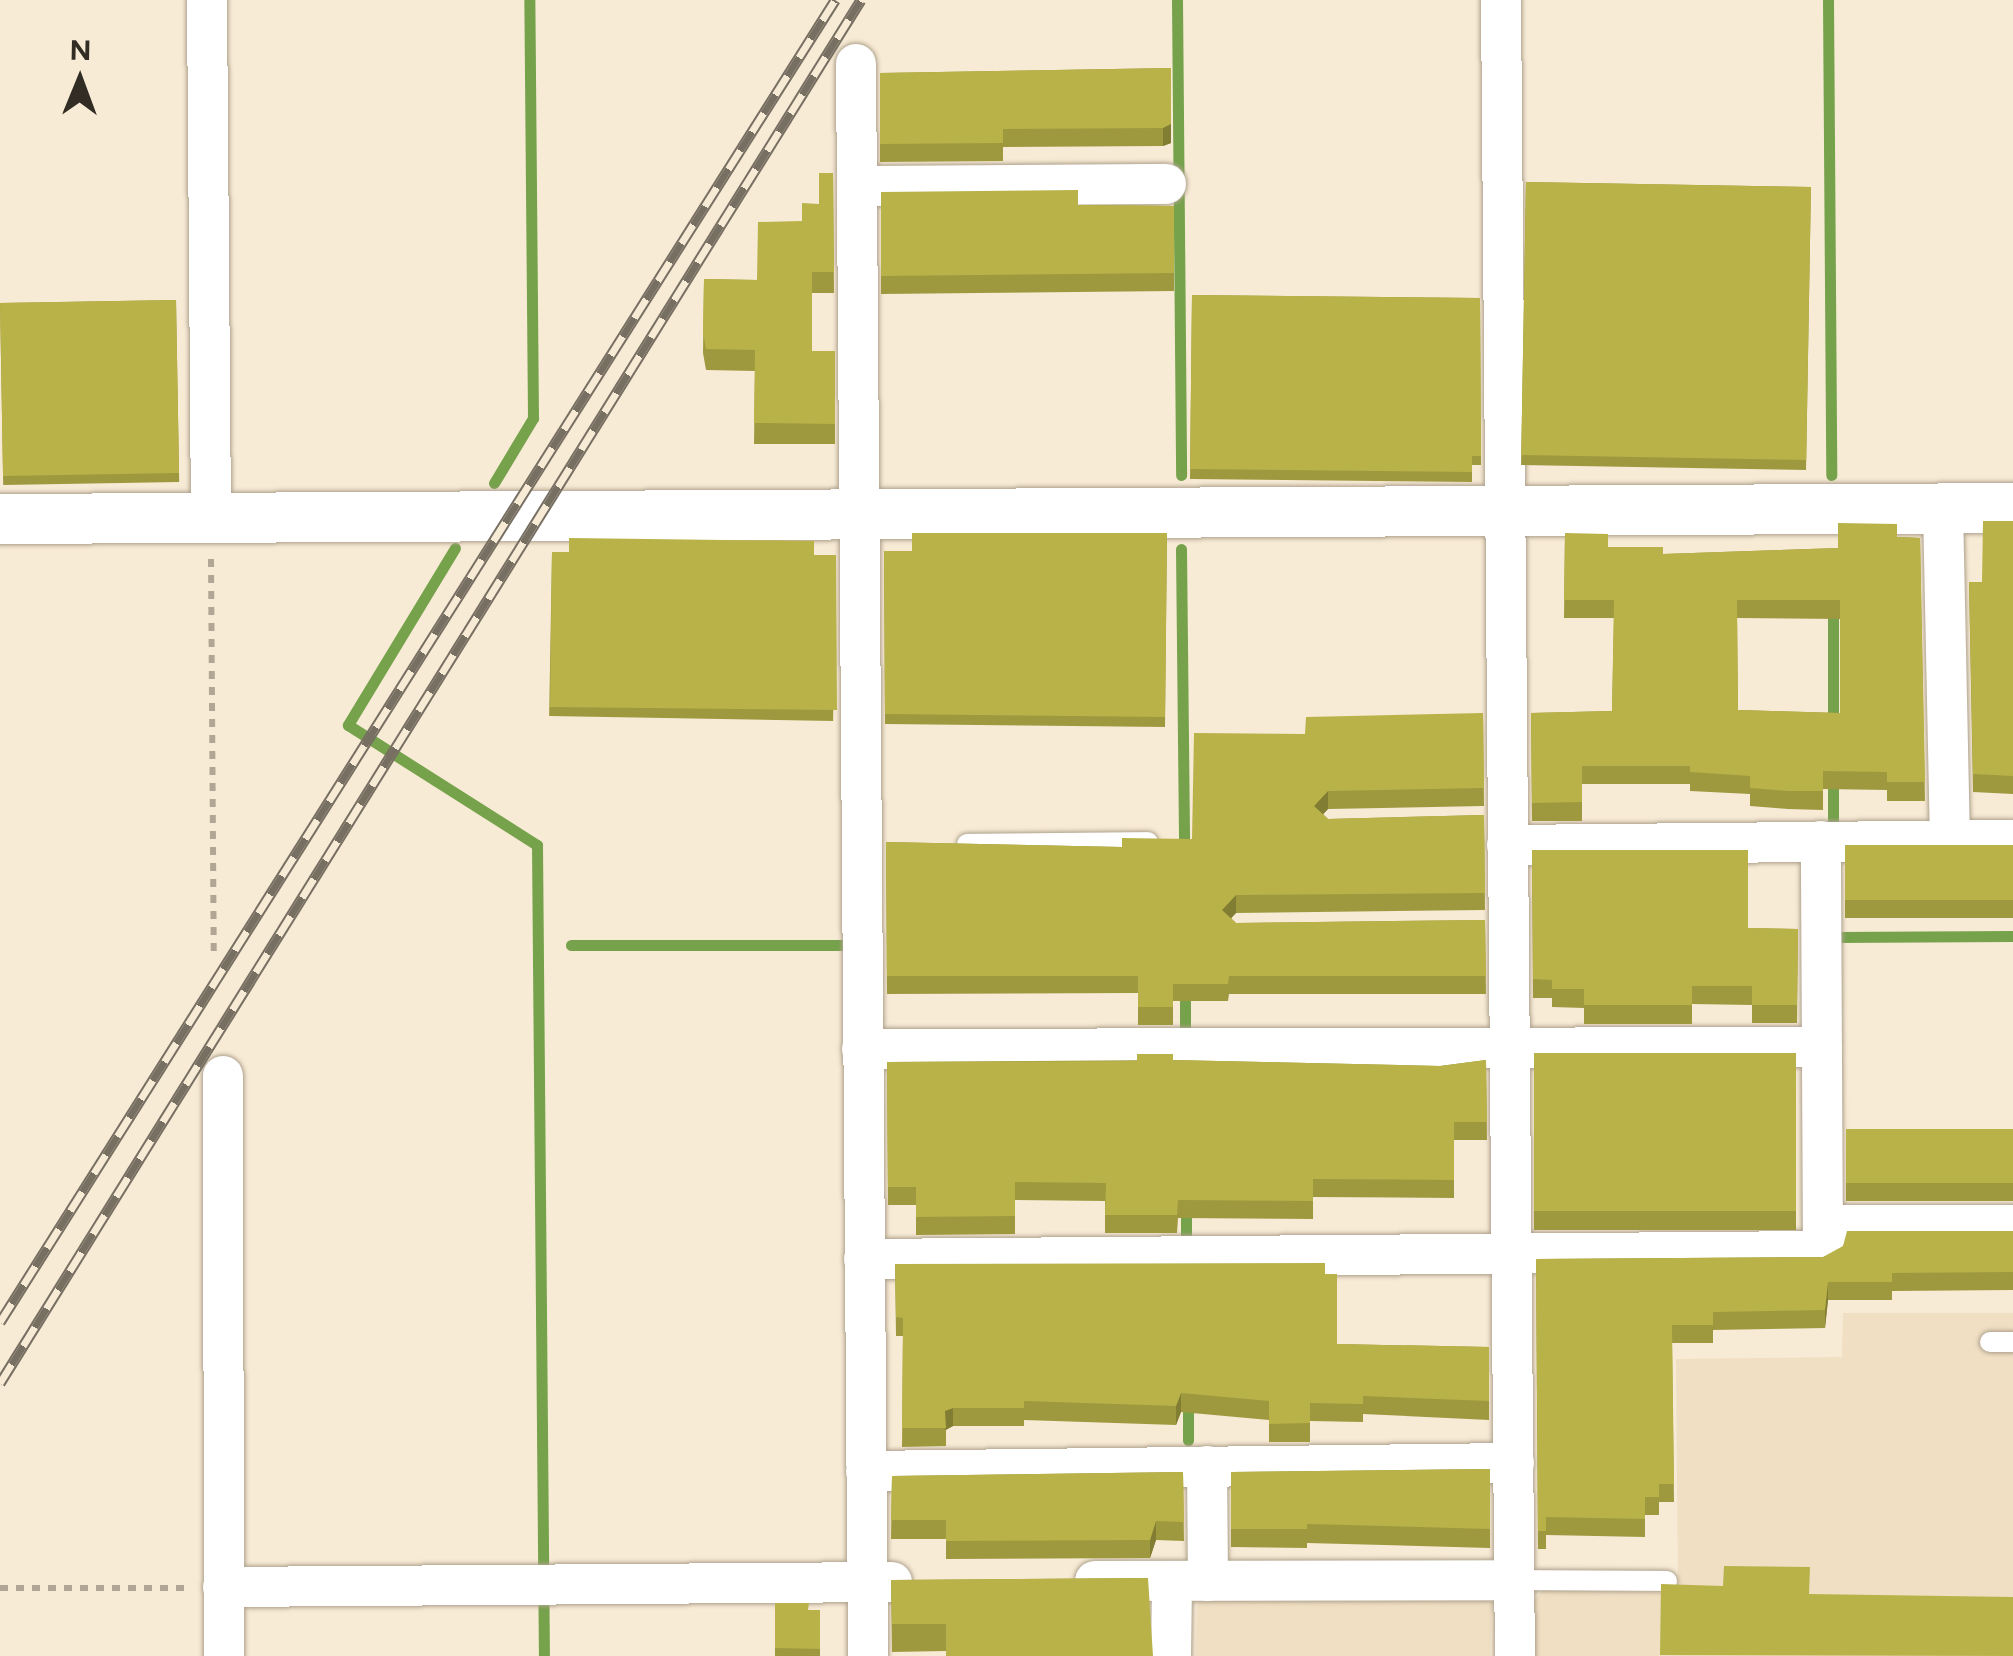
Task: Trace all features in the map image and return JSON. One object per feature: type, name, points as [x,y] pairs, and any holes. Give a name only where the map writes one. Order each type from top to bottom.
[{"type":"street","points":[[207,0],[210,518]]},
{"type":"street","points":[[1501,0],[1504,511],[1498,924],[1509,1050],[1516,1656]]},
{"type":"street","points":[[856,64],[857,516],[869,846],[862,1049],[868,1656]]},
{"type":"street","points":[[857,186],[1166,184]]},
{"type":"street","points":[[1943,508],[1950,840]]},
{"type":"street","points":[[0,519],[2013,508]]},
{"type":"street","points":[[1500,828],[1820,841],[2013,840]]},
{"type":"street","points":[[864,1259],[1823,1250],[1820,841]]},
{"type":"street","points":[[862,1049],[1509,1050],[1822,1046]]},
{"type":"street","points":[[222,1076],[224,1656]]},
{"type":"street","points":[[1823,1225],[2013,1225]]},
{"type":"street","points":[[866,1470],[1514,1463]]},
{"type":"street","points":[[1172,1656],[1190,1581],[1206,1466]]},
{"type":"street","points":[[1058,1581],[1516,1580]]},
{"type":"street","points":[[223,1588],[924,1582]]},
{"type":"lane","points":[[936,844],[1167,842]]},
{"type":"lane","points":[[1990,1342],[2013,1342]]},
{"type":"lane","points":[[1516,1580],[1667,1581]]},
{"type":"path","points":[[210,518],[214,957]]},
{"type":"path","points":[[0,1588],[223,1588]]},
{"type":"shaded area","points":[[1843,1313],[2013,1313],[2013,1656],[1526,1656],[1526,1611],[1543,1590],[1678,1593],[1676,1359],[1842,1357]]},
{"type":"shaded area","points":[[1198,1590],[1492,1600],[1490,1656],[1196,1656]]},
{"type":"building","points":[[1171,68],[1171,124],[1163,128],[1003,129],[1003,143],[880,144],[880,73]]},
{"type":"building","points":[[819,173],[833,173],[834,272],[812,272],[812,351],[835,351],[835,424],[754,423],[755,350],[706,349],[704,279],[757,280],[758,222],[802,221],[802,203],[819,204]]},
{"type":"building","points":[[1526,182],[1811,187],[1806,460],[1521,455]]},
{"type":"building","points":[[1078,190],[1078,205],[1174,206],[1174,273],[881,276],[881,192]]},
{"type":"building","points":[[1192,295],[1480,298],[1481,456],[1472,456],[1472,472],[1190,469]]},
{"type":"building","points":[[176,300],[179,473],[3,476],[0,303]]},
{"type":"building","points":[[1983,521],[2013,521],[2013,776],[1973,774],[1969,582],[1982,582]]},
{"type":"building","points":[[1838,523],[1897,524],[1897,537],[1920,538],[1925,782],[1887,782],[1887,772],[1823,771],[1823,791],[1788,791],[1750,788],[1750,776],[1690,772],[1690,766],[1582,766],[1582,802],[1532,803],[1531,713],[1612,711],[1614,600],[1564,600],[1565,533],[1608,534],[1608,547],[1663,547],[1663,554],[1838,548]],"holes":[[[1737,600],[1840,600],[1840,713],[1738,710]]]},
{"type":"building","points":[[912,533],[1167,533],[1165,717],[885,714],[884,551],[912,551]]},
{"type":"building","points":[[569,538],[814,541],[814,555],[836,555],[837,710],[550,707],[552,552],[569,552]]},
{"type":"building","points":[[1483,713],[1484,788],[1328,791],[1314,806],[1328,819],[1484,815],[1485,893],[1236,895],[1222,910],[1236,923],[1485,920],[1486,976],[1229,976],[1228,984],[1173,984],[1173,1007],[1138,1007],[1138,976],[887,976],[886,842],[1122,847],[1122,838],[1192,839],[1194,733],[1305,734],[1306,717]]},
{"type":"building","points":[[1845,845],[2013,845],[2013,900],[1845,900]]},
{"type":"building","points":[[1532,850],[1748,850],[1748,928],[1798,929],[1797,1005],[1752,1005],[1752,986],[1692,986],[1692,1005],[1584,1005],[1584,989],[1552,989],[1552,980],[1533,979]]},
{"type":"building","points":[[1534,1053],[1796,1053],[1796,1211],[1534,1211]]},
{"type":"building","points":[[1137,1054],[1173,1054],[1173,1060],[1440,1066],[1486,1060],[1487,1122],[1454,1122],[1454,1180],[1313,1179],[1313,1201],[1178,1200],[1177,1215],[1105,1215],[1106,1183],[1015,1182],[1015,1216],[916,1217],[916,1187],[888,1187],[887,1062],[1137,1061]]},
{"type":"building","points":[[1846,1129],[2013,1129],[2013,1183],[1846,1183]]},
{"type":"building","points":[[1847,1231],[2013,1231],[2013,1272],[1892,1273],[1892,1282],[1828,1282],[1825,1310],[1713,1312],[1713,1325],[1672,1325],[1674,1484],[1659,1484],[1659,1497],[1645,1497],[1645,1519],[1546,1517],[1546,1531],[1538,1531],[1536,1259],[1823,1257],[1843,1246]]},
{"type":"building","points":[[1325,1263],[1325,1274],[1337,1274],[1337,1344],[1489,1347],[1489,1401],[1363,1396],[1363,1404],[1310,1403],[1310,1423],[1269,1424],[1269,1401],[1181,1393],[1176,1406],[1024,1401],[1024,1408],[953,1408],[945,1411],[946,1428],[902,1428],[903,1318],[896,1317],[895,1264]]},
{"type":"building","points":[[1490,1469],[1490,1529],[1307,1524],[1307,1529],[1231,1529],[1231,1472]]},
{"type":"building","points":[[1183,1472],[1184,1522],[1156,1521],[1150,1540],[946,1541],[946,1520],[891,1520],[892,1476]]},
{"type":"building","points":[[1724,1566],[1810,1567],[1809,1594],[2013,1597],[2013,1656],[1660,1655],[1661,1584],[1723,1586]]},
{"type":"building","points":[[1148,1578],[1153,1656],[946,1656],[946,1624],[892,1624],[891,1580]]},
{"type":"building","points":[[775,1603],[809,1603],[808,1610],[820,1610],[820,1649],[775,1648]]},
{"type":"waterway","points":[[494,483],[533,418],[529,0]]},
{"type":"waterway","points":[[1177,0],[1181,475]]},
{"type":"waterway","points":[[1828,0],[1831,475]]},
{"type":"waterway","points":[[455,548],[348,725],[537,845],[544,1656]]},
{"type":"waterway","points":[[1181,549],[1184,850]]},
{"type":"waterway","points":[[1833,603],[1833,725]]},
{"type":"waterway","points":[[1833,778],[1833,821]]},
{"type":"waterway","points":[[1835,945],[1835,937],[2013,936]]},
{"type":"waterway","points":[[571,945],[842,945]]},
{"type":"waterway","points":[[1185,989],[1185,1029]]},
{"type":"waterway","points":[[1186,1207],[1186,1235]]},
{"type":"waterway","points":[[1188,1401],[1188,1440]]},
{"type":"railway","points":[[0,1322],[835,0]]},
{"type":"railway","points":[[0,1383],[861,0]]}]
